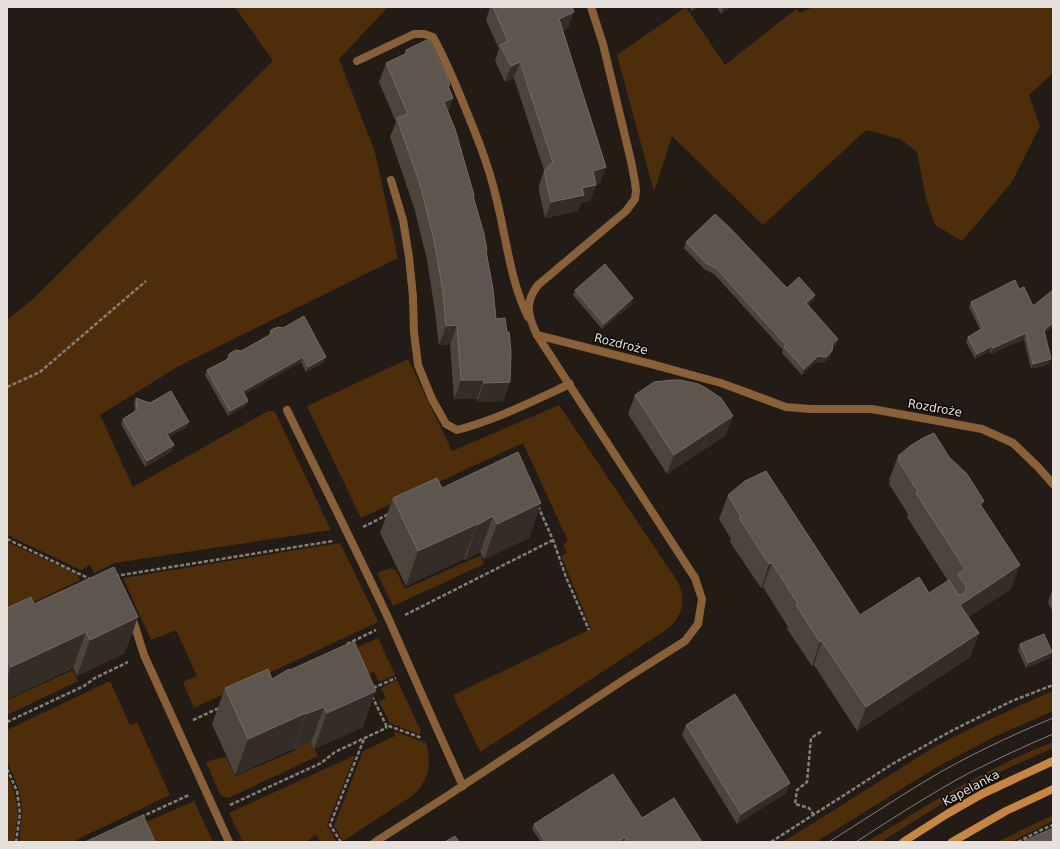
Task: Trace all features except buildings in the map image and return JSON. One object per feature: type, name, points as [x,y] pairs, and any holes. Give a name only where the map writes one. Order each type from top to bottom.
[{"type":"main road","name":"Kapelanka","points":[[903,842],[982,794],[1053,761]]},
{"type":"main road","points":[[952,842],[1006,811],[1053,789]]},
{"type":"street","points":[[530,321],[530,302],[538,285],[626,211],[635,199],[636,191],[631,161],[603,44],[591,7]]},
{"type":"street","points":[[357,61],[414,34],[424,34],[432,37],[451,74],[490,170],[514,282],[521,303],[537,335],[695,578],[702,599],[698,624],[685,641],[618,683],[463,786],[375,842]]},
{"type":"street","points":[[391,180],[403,220],[409,257],[413,297],[414,332],[418,365],[432,399],[446,424],[457,430],[475,426],[570,384]]},
{"type":"street","name":"Rozdroże","points":[[537,335],[721,383],[786,407],[811,409],[872,409],[982,429],[1013,443],[1053,484]]},
{"type":"street","points":[[287,410],[390,623],[444,747],[463,786]]},
{"type":"street","points":[[128,607],[144,655],[229,842]]},
{"type":"path","points":[[7,387],[40,372],[146,281]]},
{"type":"path","points":[[537,504],[589,630]]},
{"type":"path","points":[[113,576],[339,540],[394,512]]},
{"type":"path","points":[[7,539],[95,581],[88,584]]},
{"type":"path","points":[[341,647],[553,540]]},
{"type":"path","points":[[7,722],[84,686],[95,678],[144,655]]},
{"type":"path","points":[[399,676],[369,690],[386,725],[444,747]]},
{"type":"path","points":[[771,842],[894,762],[953,730],[1012,701],[1053,685]]},
{"type":"path","points":[[176,728],[225,705]]},
{"type":"path","points":[[215,812],[321,763],[335,752],[386,728],[386,725]]},
{"type":"path","points":[[814,814],[809,808],[795,804],[797,790],[807,782],[811,738],[822,730]]},
{"type":"path","points":[[341,842],[330,826],[364,738]]},
{"type":"path","points":[[7,769],[17,791],[20,814],[16,842]]},
{"type":"path","points":[[138,818],[204,788]]},
{"type":"path","points":[[1018,842],[1053,825]]},
{"type":"shaded area","points":[[235,7],[388,7],[339,59],[375,152],[398,258],[179,366],[100,415],[133,487],[268,411],[275,412],[331,530],[115,563],[94,573],[90,565],[81,570],[7,535],[7,320],[33,299],[273,61]]},
{"type":"shaded area","points":[[686,7],[725,65],[796,9],[800,13],[813,7],[1053,7],[1053,73],[1029,95],[1040,126],[1012,182],[962,241],[935,225],[926,198],[917,152],[900,139],[866,130],[763,225],[672,136],[654,192],[617,55]]},
{"type":"shaded area","points":[[408,359],[452,451],[559,405],[678,582],[681,589],[681,609],[676,620],[666,630],[480,752],[453,695],[591,629],[561,556],[567,553],[563,544],[568,541],[523,443],[361,518],[307,406]]},
{"type":"shaded area","points":[[7,542],[77,574],[80,580],[7,615]]},
{"type":"shaded area","points":[[340,543],[378,621],[194,708],[183,682],[197,676],[176,630],[151,640],[123,578]]},
{"type":"shaded area","points":[[481,555],[484,564],[393,606],[377,573],[390,568],[396,570],[405,589]]},
{"type":"shaded area","points":[[378,638],[395,675],[379,682],[374,672],[367,675],[356,648]]},
{"type":"shaded area","points":[[73,670],[78,681],[7,715],[7,700]]},
{"type":"shaded area","points":[[397,680],[421,731],[420,735],[390,723],[379,702],[386,698],[381,688]]},
{"type":"shaded area","points":[[110,681],[130,725],[137,722],[170,795],[72,842],[19,842],[22,811],[19,789],[7,762],[7,730]]},
{"type":"shaded area","points":[[1053,691],[1053,711],[994,737],[937,767],[816,842],[783,842],[931,749],[1007,711]]},
{"type":"shaded area","points":[[394,731],[426,743],[429,758],[428,772],[418,790],[412,796],[343,841],[334,826],[363,751],[395,736]]},
{"type":"shaded area","points":[[309,740],[318,756],[228,798],[221,796],[206,762],[226,757],[235,776],[296,750],[295,745]]},
{"type":"shaded area","points":[[1053,742],[1053,748],[1006,769],[945,802],[881,842],[867,842],[912,814],[982,775]]},
{"type":"shaded area","points":[[355,755],[327,825],[337,842],[320,842],[316,835],[305,842],[243,842],[229,813]]},
{"type":"shaded area","points":[[7,776],[14,790],[18,814],[14,842],[7,842]]},
{"type":"shaded area","points":[[194,801],[213,842],[153,842],[144,823]]},
{"type":"shaded area","points":[[1053,815],[1053,821],[1011,842],[997,842]]},
{"type":"tram line","points":[[829,842],[942,771],[989,747],[1053,718]]},
{"type":"tram line","points":[[856,842],[969,773],[1053,734]]}]
